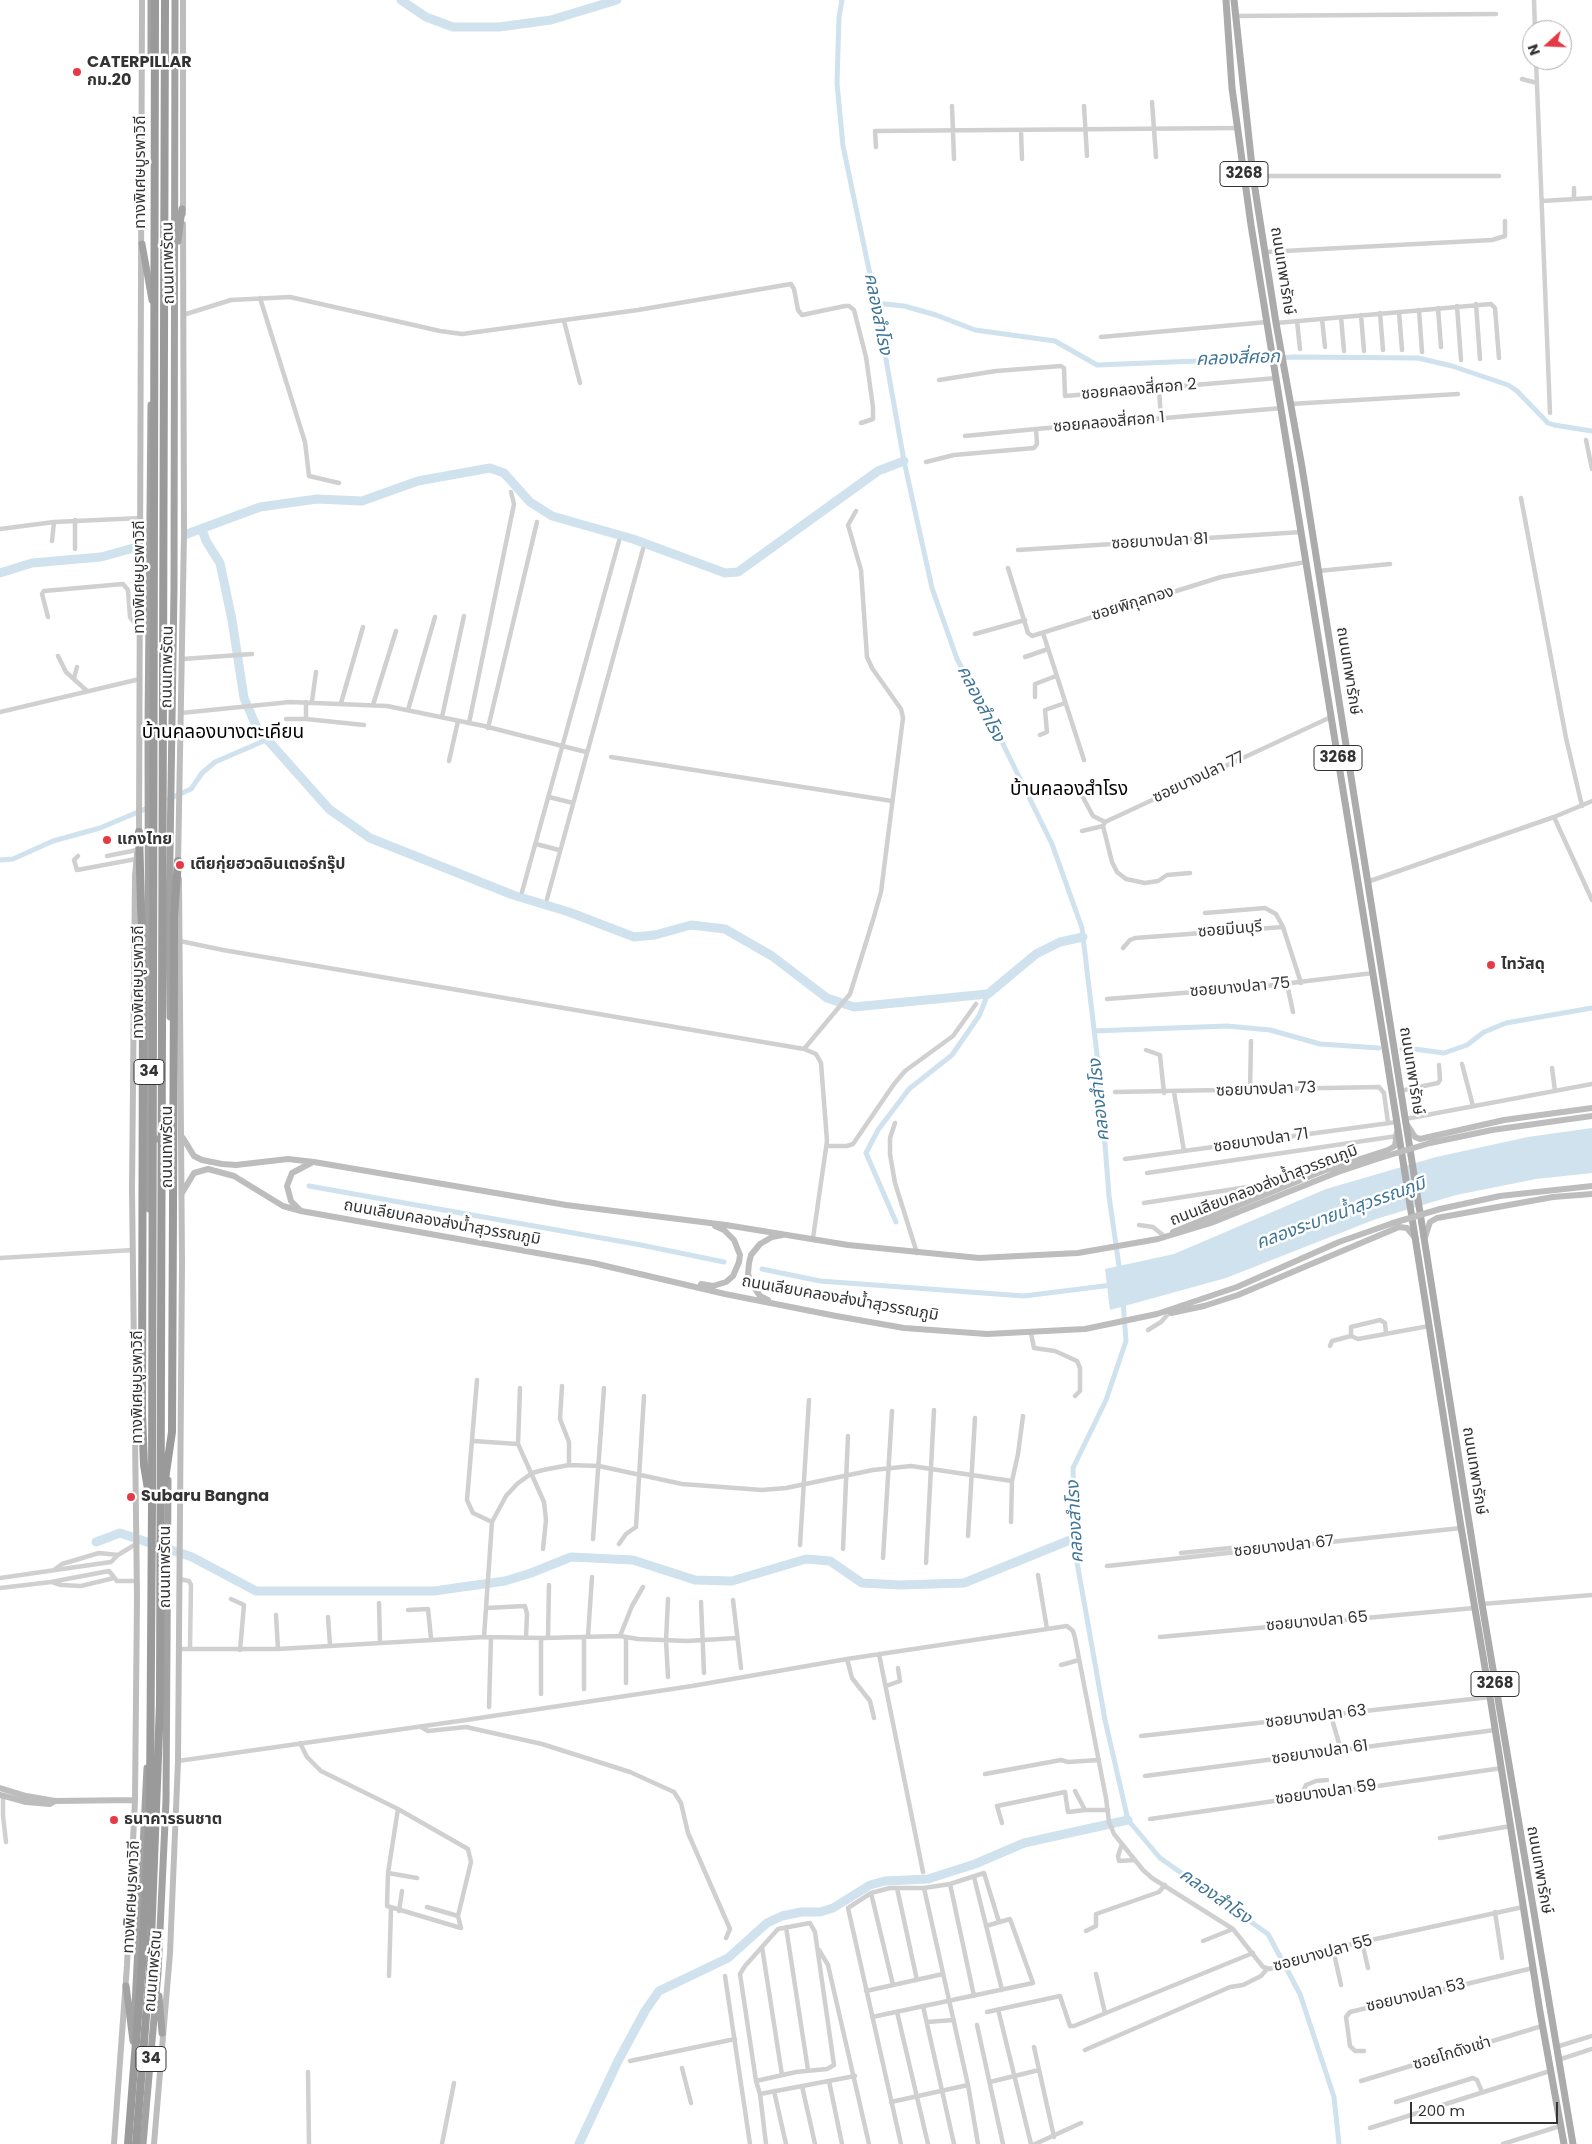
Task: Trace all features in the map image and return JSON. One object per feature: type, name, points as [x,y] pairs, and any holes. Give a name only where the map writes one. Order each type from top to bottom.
[{"type":"highway","name":"ถนนเทพรัตน","points":[[126,2144],[146,1801],[149,1412],[148,718],[152,300],[151,0]]},
{"type":"highway","name":"ทางพิเศษบูรพาวิถี","points":[[126,2144],[142,1965],[150,1810],[155,0]]},
{"type":"highway","name":"ทางพิเศษบูรพาวิถี","points":[[136,2144],[150,1965],[158,1816],[161,1505],[165,0]]},
{"type":"highway","name":"ถนนเทพรัตน","points":[[144,2144],[158,1973],[166,1801],[167,1502],[173,1265],[169,919],[174,589],[175,0]]},
{"type":"highway","points":[[174,268],[182,209]]},
{"type":"highway","points":[[142,244],[152,300]]},
{"type":"highway","points":[[139,832],[143,979],[142,1414],[144,1465],[152,1505]]},
{"type":"highway","points":[[161,1505],[172,1432],[174,917],[178,861]]},
{"type":"highway","points":[[149,1139],[172,1139]]},
{"type":"highway","points":[[158,1973],[162,2032]]},
{"type":"highway","points":[[126,1986],[133,2041]]},
{"type":"main road","name":"ถนนเทพรัตน","points":[[114,2144],[126,1986],[135,1800],[137,1581],[133,1250],[136,859],[139,832],[141,622],[142,0]]},
{"type":"main road","name":"ถนนเทพรัตน","points":[[154,2142],[170,1953],[178,1761],[182,1137],[178,861],[184,547],[183,0]]},
{"type":"main road","name":"ถนนเทพารักษ์","points":[[1226,0],[1238,128],[1267,322],[1474,1608],[1490,1697],[1499,1729],[1510,1826],[1542,2026],[1564,2144]]},
{"type":"main road","name":"ถนนเทพารักษ์","points":[[1234,0],[1253,176],[1276,323],[1318,571],[1422,1223],[1482,1604],[1499,1729],[1573,2144]]},
{"type":"main road","points":[[1325,675],[1334,673]]},
{"type":"main road","points":[[1405,1120],[1415,1136],[1420,1139],[1504,1120],[1592,1108]]},
{"type":"main road","name":"ถนนเลียบคลองส่งน้ำสุวรรณภูมิ","points":[[182,1137],[194,1156],[202,1160],[222,1164],[236,1165],[288,1159],[314,1162],[566,1205],[791,1234],[917,1253],[979,1258],[1078,1253],[1158,1238],[1211,1223],[1338,1172],[1430,1143],[1492,1130],[1592,1116]]},
{"type":"main road","points":[[1158,1238],[1357,1158],[1388,1150],[1394,1146],[1397,1136],[1397,1124]]},
{"type":"main road","points":[[301,1212],[291,1201],[288,1193],[288,1180],[297,1168],[314,1162]]},
{"type":"main road","name":"ถนนเลียบคลองส่งน้ำสุวรรณภูมิ","points":[[182,1194],[194,1173],[208,1169],[234,1176],[283,1206],[301,1212],[593,1263],[778,1305],[904,1328],[987,1334],[1085,1329],[1159,1314],[1237,1287],[1339,1242],[1440,1209],[1500,1196],[1592,1186]]},
{"type":"main road","points":[[1424,1239],[1430,1222],[1437,1218],[1553,1197],[1592,1194]]},
{"type":"main road","points":[[672,1281],[713,1286],[726,1282],[736,1270],[740,1255],[734,1240],[724,1230],[705,1223]]},
{"type":"main road","points":[[1159,1314],[1198,1308],[1238,1295],[1399,1227],[1407,1228],[1416,1240]]},
{"type":"main road","points":[[778,1305],[760,1296],[756,1291],[748,1274],[749,1263],[755,1250],[764,1240],[791,1234]]},
{"type":"main road","points":[[135,1428],[149,1412]]},
{"type":"main road","points":[[0,1788],[26,1796],[55,1801],[135,1800]]},
{"type":"main road","points":[[1,1795],[20,1801],[46,1804],[55,1801]]},
{"type":"street","points":[[1534,0],[1535,20]]},
{"type":"street","points":[[1236,16],[1496,14]]},
{"type":"street","points":[[1536,70],[1550,413]]},
{"type":"street","points":[[1522,80],[1537,83]]},
{"type":"street","points":[[1152,102],[1156,157]]},
{"type":"street","points":[[952,106],[954,159]]},
{"type":"street","points":[[1084,106],[1087,156]]},
{"type":"street","points":[[876,147],[875,131],[1238,128]]},
{"type":"street","points":[[1022,131],[1022,159]]},
{"type":"street","points":[[1253,176],[1500,176]]},
{"type":"street","points":[[1574,188],[1574,199]]},
{"type":"street","points":[[1542,201],[1592,198]]},
{"type":"street","points":[[1265,252],[1492,240],[1505,236],[1505,221]]},
{"type":"street","points":[[183,315],[216,304],[260,298],[296,298],[453,334],[489,331],[564,320],[791,284],[794,289],[798,310],[802,315],[845,306],[849,306],[854,310],[866,357],[873,407],[872,419],[861,423]]},
{"type":"street","points":[[260,298],[305,442],[307,472],[311,478],[339,483]]},
{"type":"street","points":[[1276,323],[1476,304],[1494,306],[1499,358]]},
{"type":"street","points":[[1476,304],[1480,359]]},
{"type":"street","points":[[1457,306],[1461,360]]},
{"type":"street","points":[[1438,308],[1441,347]]},
{"type":"street","points":[[1419,310],[1422,352]]},
{"type":"street","points":[[1399,312],[1402,350]]},
{"type":"street","points":[[1380,313],[1383,350]]},
{"type":"street","points":[[1361,315],[1364,351]]},
{"type":"street","points":[[1341,317],[1344,351]]},
{"type":"street","points":[[1322,319],[1325,347]]},
{"type":"street","points":[[564,320],[580,383]]},
{"type":"street","points":[[1297,321],[1300,349]]},
{"type":"street","points":[[1101,336],[1267,322]]},
{"type":"street","name":"ซอยคลองสี่ศอก 2","points":[[939,380],[996,371],[1061,366],[1064,368],[1065,396],[1277,378]]},
{"type":"street","points":[[1159,389],[1161,418]]},
{"type":"street","points":[[1290,404],[1458,394]]},
{"type":"street","name":"ซอยคลองสี่ศอก 1","points":[[926,462],[954,455],[1034,448],[1037,444],[1036,429],[1282,408]]},
{"type":"street","points":[[965,436],[1036,429]]},
{"type":"street","points":[[1586,440],[1592,469]]},
{"type":"street","points":[[469,723],[514,504],[511,492]]},
{"type":"street","points":[[1521,498],[1566,738],[1582,806]]},
{"type":"street","points":[[804,1049],[850,994],[882,892],[903,718],[901,709],[872,668],[867,657],[861,570],[848,525],[856,511]]},
{"type":"street","points":[[0,529],[75,520],[141,518]]},
{"type":"street","points":[[75,520],[75,549]]},
{"type":"street","points":[[52,541],[54,522]]},
{"type":"street","points":[[488,728],[537,522]]},
{"type":"street","name":"ซอยบางปลา 81","points":[[1018,550],[1302,532]]},
{"type":"street","points":[[522,892],[619,541]]},
{"type":"street","points":[[547,899],[643,548]]},
{"type":"street","name":"ซอยพิกุลทอง","points":[[1043,633],[1221,577],[1306,562]]},
{"type":"street","points":[[1318,571],[1390,564]]},
{"type":"street","points":[[1008,568],[1030,636],[1043,633],[1084,760]]},
{"type":"street","points":[[48,617],[42,594],[44,591],[123,584],[128,590],[130,618],[134,622],[141,622]]},
{"type":"street","points":[[408,710],[435,616]]},
{"type":"street","points":[[442,717],[464,616]]},
{"type":"street","points":[[975,634],[1025,620]]},
{"type":"street","points":[[341,703],[363,627]]},
{"type":"street","points":[[373,705],[396,631]]},
{"type":"street","points":[[1025,657],[1048,649]]},
{"type":"street","points":[[182,659],[252,654]]},
{"type":"street","points":[[58,656],[63,668],[88,690]]},
{"type":"street","points":[[74,678],[77,667]]},
{"type":"street","points":[[312,702],[316,672]]},
{"type":"street","points":[[1035,697],[1035,684],[1056,676]]},
{"type":"street","points":[[0,712],[140,679]]},
{"type":"street","points":[[181,714],[306,702],[373,705],[442,717],[563,748],[586,752]]},
{"type":"street","points":[[306,702],[306,719]]},
{"type":"street","points":[[1040,736],[1047,732],[1045,710],[1065,703]]},
{"type":"street","name":"ซอยบางปลา 77","points":[[1082,831],[1104,824],[1331,717]]},
{"type":"street","points":[[286,719],[306,719],[364,725]]},
{"type":"street","points":[[449,761],[458,721]]},
{"type":"street","points":[[611,757],[892,801]]},
{"type":"street","points":[[1069,791],[1079,790],[1093,816],[1104,824],[1112,862],[1117,872],[1126,879],[1145,884],[1158,881],[1164,876],[1190,873]]},
{"type":"street","points":[[549,797],[573,803]]},
{"type":"street","points":[[1367,882],[1592,802]]},
{"type":"street","points":[[1554,817],[1592,900]]},
{"type":"street","points":[[536,844],[559,850]]},
{"type":"street","points":[[107,856],[137,850]]},
{"type":"street","points":[[78,856],[74,860],[77,870],[136,859]]},
{"type":"street","points":[[1205,912],[1265,908],[1276,914],[1283,927]]},
{"type":"street","name":"ซอยมีนบุรี","points":[[1123,948],[1130,940],[1136,938],[1283,927],[1301,982]]},
{"type":"street","points":[[180,941],[804,1049],[816,1054],[821,1063],[827,1146],[813,1238]]},
{"type":"street","name":"ซอยบางปลา 75","points":[[1107,998],[1287,984],[1372,973]]},
{"type":"street","points":[[1287,984],[1292,1012]]},
{"type":"street","points":[[827,1146],[847,1146],[853,1144],[894,1084],[918,1061],[953,1036],[976,1004]]},
{"type":"street","points":[[1250,1091],[1251,1041]]},
{"type":"street","points":[[1146,1050],[1160,1055],[1164,1092]]},
{"type":"street","points":[[1462,1064],[1473,1106]]},
{"type":"street","points":[[1400,1091],[1438,1083],[1440,1080],[1439,1065]]},
{"type":"street","points":[[1552,1068],[1555,1091]]},
{"type":"street","points":[[1405,1120],[1592,1084]]},
{"type":"street","name":"ซอยบางปลา 73","points":[[1115,1092],[1250,1091],[1379,1087],[1384,1093],[1388,1123]]},
{"type":"street","points":[[1174,1092],[1184,1151]]},
{"type":"street","points":[[895,1123],[890,1138],[890,1154],[895,1183],[917,1253]]},
{"type":"street","name":"ซอยบางปลา 71","points":[[1125,1159],[1388,1123],[1397,1124]]},
{"type":"street","points":[[1147,1173],[1397,1136]]},
{"type":"street","points":[[1144,1203],[1254,1186],[1266,1194]]},
{"type":"street","points":[[1139,1226],[1153,1227],[1158,1238]]},
{"type":"street","points":[[0,1258],[133,1250]]},
{"type":"street","points":[[1148,1330],[1161,1322],[1169,1313]]},
{"type":"street","points":[[1351,1336],[1351,1327],[1380,1320],[1385,1324],[1386,1334]]},
{"type":"street","points":[[1330,1346],[1332,1341],[1351,1336],[1358,1340],[1429,1326]]},
{"type":"street","points":[[1031,1333],[1034,1348],[1056,1351],[1077,1361],[1080,1368],[1080,1391],[1075,1396]]},
{"type":"street","points":[[477,1380],[468,1505],[472,1513],[492,1522]]},
{"type":"street","points":[[562,1386],[560,1420],[569,1442],[569,1465]]},
{"type":"street","points":[[520,1388],[518,1444],[532,1474],[546,1512],[543,1550]]},
{"type":"street","points":[[593,1540],[604,1388]]},
{"type":"street","points":[[619,1544],[626,1534],[636,1527],[644,1396]]},
{"type":"street","points":[[800,1545],[809,1400]]},
{"type":"street","points":[[926,1563],[934,1410]]},
{"type":"street","points":[[883,1558],[892,1411]]},
{"type":"street","points":[[1011,1522],[1012,1481],[1018,1454],[1022,1416]]},
{"type":"street","points":[[968,1536],[976,1418]]},
{"type":"street","points":[[843,1549],[848,1436]]},
{"type":"street","points":[[473,1441],[518,1444]]},
{"type":"street","points":[[484,1637],[492,1522],[506,1496],[517,1484],[532,1474],[569,1465],[599,1466],[682,1484],[776,1490],[889,1467],[930,1467],[1012,1481]]},
{"type":"street","name":"ซอยบางปลา 67","points":[[1107,1566],[1461,1528]]},
{"type":"street","points":[[136,1544],[118,1554],[111,1562],[109,1570],[114,1578],[123,1582],[137,1581]]},
{"type":"street","points":[[1181,1553],[1251,1546],[1260,1550]]},
{"type":"street","points":[[53,1571],[62,1564],[96,1554],[105,1552],[118,1554]]},
{"type":"street","points":[[0,1578],[111,1562]]},
{"type":"street","points":[[0,1588],[51,1582],[109,1570]]},
{"type":"street","points":[[178,1761],[692,1686],[847,1659],[1047,1629],[1038,1575]]},
{"type":"street","points":[[584,1689],[586,1636],[592,1577]]},
{"type":"street","points":[[51,1582],[61,1585],[81,1586],[114,1578]]},
{"type":"street","points":[[180,1579],[189,1581],[191,1585],[190,1649]]},
{"type":"street","points":[[548,1638],[549,1585]]},
{"type":"street","points":[[620,1636],[632,1606],[643,1587]]},
{"type":"street","points":[[1482,1604],[1592,1595]]},
{"type":"street","points":[[231,1599],[244,1605],[240,1650]]},
{"type":"street","points":[[668,1599],[666,1641],[668,1677]]},
{"type":"street","points":[[733,1600],[741,1668]]},
{"type":"street","points":[[700,1602],[704,1674]]},
{"type":"street","points":[[379,1603],[380,1642]]},
{"type":"street","points":[[486,1608],[525,1606],[527,1614],[526,1638]]},
{"type":"street","name":"ซอยบางปลา 65","points":[[1160,1637],[1474,1608]]},
{"type":"street","points":[[408,1610],[428,1609],[431,1638]]},
{"type":"street","points":[[276,1615],[278,1648]]},
{"type":"street","points":[[328,1617],[330,1645]]},
{"type":"street","name":"ซอยบางปลา 55","points":[[1047,1629],[1070,1628],[1080,1660],[1109,1822],[1114,1834],[1148,1874],[1233,1929],[1267,1969],[1302,1956],[1333,1948],[1523,1906]]},
{"type":"street","points":[[179,1649],[240,1650],[431,1638],[620,1636],[666,1641],[737,1638]]},
{"type":"street","points":[[489,1708],[492,1637]]},
{"type":"street","points":[[626,1637],[626,1683]]},
{"type":"street","points":[[541,1638],[541,1694]]},
{"type":"street","points":[[879,1654],[923,1872]]},
{"type":"street","points":[[847,1659],[852,1678],[870,1701],[874,1718]]},
{"type":"street","points":[[1061,1665],[1080,1660]]},
{"type":"street","points":[[886,1686],[900,1682],[898,1668]]},
{"type":"street","name":"ซอยบางปลา 63","points":[[1141,1736],[1490,1697]]},
{"type":"street","points":[[1331,1716],[1341,1750]]},
{"type":"street","points":[[421,1727],[428,1731],[466,1727],[542,1744],[630,1772],[674,1792],[681,1803],[688,1833],[730,1929],[726,1938]]},
{"type":"street","name":"ซอยบางปลา 61","points":[[1144,1776],[1499,1729]]},
{"type":"street","points":[[300,1744],[307,1757],[321,1771],[398,1809],[468,1849],[471,1862],[458,1916],[461,1928],[391,1909],[386,1904],[388,1873],[398,1809]]},
{"type":"street","points":[[985,1774],[1061,1760],[1068,1762],[1099,1760]]},
{"type":"street","name":"ซอยบางปลา 59","points":[[1150,1819],[1502,1768]]},
{"type":"street","points":[[1300,1797],[1306,1785],[1316,1781],[1327,1780]]},
{"type":"street","points":[[1075,1791],[1085,1810]]},
{"type":"street","points":[[1002,1824],[997,1806],[1065,1792],[1068,1812],[1108,1810]]},
{"type":"street","points":[[1,1795],[6,1842]]},
{"type":"street","points":[[1440,1838],[1510,1826]]},
{"type":"street","points":[[1122,1844],[1118,1856],[1119,1861],[1135,1860]]},
{"type":"street","points":[[388,1873],[417,1878]]},
{"type":"street","points":[[900,2144],[848,1908],[871,1893],[897,1888],[924,1888],[950,1884],[984,1873],[999,1922]]},
{"type":"street","points":[[974,1876],[1002,1990]]},
{"type":"street","points":[[950,1884],[974,1996]]},
{"type":"street","points":[[1086,1931],[1096,1926],[1096,1914],[1159,1892],[1165,1884]]},
{"type":"street","points":[[897,1888],[917,1980]]},
{"type":"street","points":[[924,1888],[968,2085],[978,2144]]},
{"type":"street","points":[[399,1911],[402,1892]]},
{"type":"street","points":[[871,1893],[893,1986]]},
{"type":"street","points":[[428,1907],[458,1916]]},
{"type":"street","points":[[389,1976],[391,1909]]},
{"type":"street","points":[[1494,1912],[1502,1958]]},
{"type":"street","points":[[872,2017],[1033,1983],[1010,1919],[986,1926]]},
{"type":"street","points":[[756,2081],[808,2070],[827,2069],[834,2065],[814,1926],[806,1923],[778,1930],[740,1974],[756,2081],[760,2094],[766,2144]]},
{"type":"street","points":[[786,1927],[808,2070]]},
{"type":"street","points":[[1203,1941],[1233,1929]]},
{"type":"street","points":[[1362,1942],[1368,1968]]},
{"type":"street","points":[[762,1947],[782,2075]]},
{"type":"street","points":[[1333,1948],[1341,1985]]},
{"type":"street","points":[[818,1950],[828,1965],[855,2076],[869,2144]]},
{"type":"street","points":[[987,2012],[1060,1996],[1072,2027],[1253,1953]]},
{"type":"street","name":"ซอยบางปลา 53","points":[[1364,2051],[1355,2051],[1350,2046],[1346,2017],[1350,2012],[1533,1968]]},
{"type":"street","points":[[1085,2050],[1230,1987],[1243,1985],[1263,1975],[1267,1969]]},
{"type":"street","points":[[866,1991],[943,1974]]},
{"type":"street","points":[[1096,1974],[1105,2013]]},
{"type":"street","points":[[725,1976],[750,2144]]},
{"type":"street","points":[[924,2006],[954,2144]]},
{"type":"street","points":[[897,2012],[928,2144]]},
{"type":"street","points":[[999,2013],[1033,2144],[1054,2137],[1081,2123]]},
{"type":"street","points":[[927,2022],[954,2020]]},
{"type":"street","points":[[977,2025],[1003,2144]]},
{"type":"street","name":"ซอยโกดังเช่า","points":[[1361,2081],[1542,2026]]},
{"type":"street","points":[[1556,2047],[1592,2036]]},
{"type":"street","points":[[630,2061],[735,2040]]},
{"type":"street","points":[[1034,2047],[1054,2137]]},
{"type":"street","points":[[1558,2060],[1592,2050]]},
{"type":"street","points":[[682,2068],[691,2103]]},
{"type":"street","points":[[990,2082],[1039,2070]]},
{"type":"street","points":[[1370,2128],[1550,2071]]},
{"type":"street","points":[[308,2072],[309,2144]]},
{"type":"street","points":[[760,2094],[855,2076]]},
{"type":"street","points":[[1396,2102],[1473,2078],[1477,2080],[1482,2092]]},
{"type":"street","points":[[829,2081],[842,2144]]},
{"type":"street","points":[[442,2144],[454,2083]]},
{"type":"street","points":[[891,2102],[968,2085]]},
{"type":"street","points":[[802,2086],[815,2144]]},
{"type":"street","points":[[774,2091],[786,2144]]},
{"type":"street","points":[[1504,2144],[1560,2126]]},
{"type":"water","name":"คลองระบายน้ำสุวรรณภูมิ","points":[[1592,1128],[1592,1173],[1536,1179],[1456,1195],[1376,1219],[1226,1278],[1110,1310],[1105,1269],[1174,1254],[1326,1189],[1436,1157],[1528,1137]]},
{"type":"waterway","points":[[401,0],[426,17],[453,27],[499,27],[551,20],[617,0]]},
{"type":"waterway","name":"คลองสำโรง","points":[[842,0],[839,17],[837,83],[843,146],[876,303],[904,461],[932,588],[957,659],[1000,738],[1052,844],[1082,928],[1100,1080],[1109,1196],[1120,1273]]},
{"type":"waterway","name":"คลองสี่ศอก","points":[[876,303],[904,306],[936,315],[975,330],[1055,341],[1097,365],[1296,357],[1418,358],[1452,366],[1508,385],[1517,391],[1548,423],[1592,431]]},
{"type":"waterway","points":[[187,534],[260,507],[317,499],[362,501],[418,481],[490,468],[504,473],[530,502],[552,516],[633,539],[725,573],[738,572],[878,471],[904,461]]},
{"type":"waterway","points":[[202,529],[206,541],[220,563],[232,620],[244,698],[257,728],[329,809],[370,838],[513,895],[569,912],[634,937],[655,935],[691,925],[725,929],[772,956],[827,998],[854,1007],[988,994],[1036,954],[1060,942],[1083,937]]},
{"type":"waterway","points":[[0,573],[32,563],[101,557],[137,547]]},
{"type":"waterway","points":[[169,799],[191,789],[202,773],[215,762],[266,740]]},
{"type":"waterway","points":[[0,860],[13,859],[53,841],[100,828],[150,807]]},
{"type":"waterway","points":[[896,1222],[866,1153],[878,1130],[909,1089],[952,1055],[979,1016],[988,994]]},
{"type":"waterway","points":[[1402,1049],[1444,1053],[1467,1045],[1484,1032],[1506,1023],[1592,1008]]},
{"type":"waterway","points":[[1094,1031],[1227,1026],[1270,1030],[1320,1044],[1379,1048]]},
{"type":"waterway","points":[[309,1186],[641,1245],[724,1262]]},
{"type":"waterway","points":[[762,1269],[820,1281],[1024,1296],[1112,1285]]},
{"type":"waterway","name":"คลองสำโรง","points":[[1123,1301],[1126,1341],[1106,1400],[1073,1468],[1075,1551],[1105,1720],[1128,1820],[1160,1858],[1268,1934],[1300,1994],[1334,2097],[1339,2144]]},
{"type":"waterway","points":[[96,1542],[120,1533],[192,1557],[256,1591],[434,1591],[505,1581],[571,1557],[633,1560],[695,1580],[732,1581],[806,1559],[830,1561],[862,1583],[900,1585],[964,1583],[1075,1538]]},
{"type":"waterway","points":[[579,2144],[618,2061],[645,2011],[659,1991],[728,1958],[767,1923],[782,1916],[801,1912],[820,1912],[833,1908],[870,1885],[885,1881],[928,1879],[975,1864],[1024,1843],[1128,1820]]},
{"type":"place","name":"CATERPILLAR กม.20","points":[[77,72]]},
{"type":"place","name":"แกงไทย","points":[[107,840]]},
{"type":"place","name":"เตียกุ่ยฮวดอินเตอร์กรุ๊ป","points":[[180,865]]},
{"type":"place","name":"ไทวัสดุ","points":[[1491,965]]},
{"type":"place","name":"Subaru Bangna","points":[[131,1497]]},
{"type":"place","name":"ธนาคารธนชาต","points":[[114,1820]]},
{"type":"district","name":"บ้านคลองบางตะเคียน","points":[[223,733]]},
{"type":"district","name":"บ้านคลองสำโรง","points":[[1069,790]]}]
